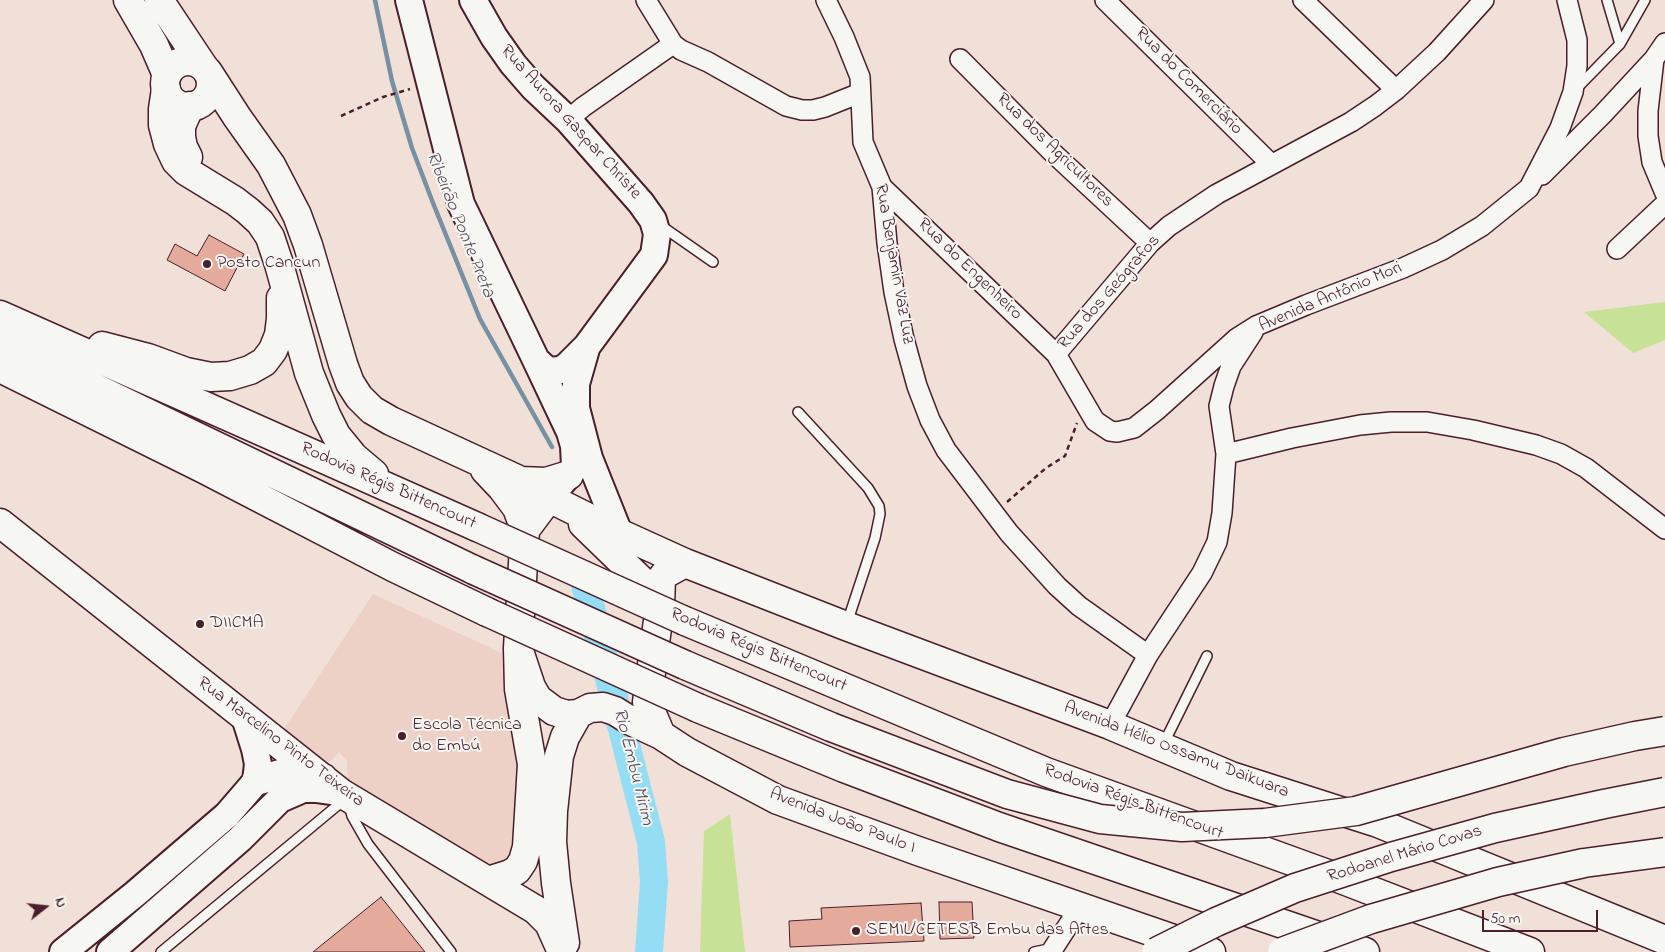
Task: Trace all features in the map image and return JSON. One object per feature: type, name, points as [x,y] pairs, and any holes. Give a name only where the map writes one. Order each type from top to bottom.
[{"type":"main road","points":[[128,0],[154,45],[172,100],[178,104],[195,105],[236,118]]},
{"type":"main road","name":"Avenida Hélio Ossamu Daikuara","points":[[159,0],[236,118],[271,165],[298,215],[350,383],[359,397],[372,410],[391,421],[521,481],[553,500],[618,533],[686,563],[846,626],[1110,725],[1231,776],[1378,823],[1665,940]]},
{"type":"main road","name":"Rua Aurora Gaspar Christe","points":[[473,0],[494,37],[513,64],[533,87],[568,120],[641,203],[653,220]]},
{"type":"main road","points":[[417,7],[452,172],[461,204],[570,432],[574,446],[575,467],[579,467]]},
{"type":"main road","points":[[210,186],[190,160],[183,147],[181,126],[184,117],[209,93],[211,86],[205,69],[197,63],[183,61],[171,69],[166,82],[163,109],[163,125],[168,144],[176,161],[186,171],[210,186],[236,201],[260,222],[270,237],[280,264],[309,373],[326,415],[336,435],[354,457],[392,489]]},
{"type":"main road","points":[[536,360],[548,371],[560,370],[566,367],[587,346],[654,255],[658,234],[653,220]]},
{"type":"main road","points":[[31,329],[148,358],[186,372],[211,377],[230,376],[250,370],[264,362],[273,350],[279,335],[282,319],[280,264]]},
{"type":"main road","name":"Rodovia Régis Bittencourt","points":[[0,315],[684,621],[1046,772],[1333,876],[1530,952]]},
{"type":"main road","points":[[0,342],[474,570],[685,665],[831,727],[1008,794],[1100,819],[1182,827],[1265,823],[1356,811],[1564,752],[1665,731]]},
{"type":"main road","points":[[587,346],[576,384],[579,467],[654,597]]},
{"type":"main road","points":[[0,368],[204,469],[393,567],[486,612],[698,708],[844,768],[998,827],[1365,952]]},
{"type":"main road","name":"Avenida Hélio Ossamu Daikuara","points":[[477,461],[502,488],[517,508],[525,530]]},
{"type":"main road","points":[[521,481],[546,482],[579,467]]},
{"type":"main road","points":[[488,881],[517,870],[523,861],[527,847],[532,764],[520,689],[518,648],[525,530],[537,511],[553,500],[579,467]]},
{"type":"main road","points":[[553,500],[593,532],[654,597]]},
{"type":"main road","name":"Rua Marcelino Pinto Teixeira","points":[[1,527],[337,789],[536,910],[549,923],[562,952]]},
{"type":"main road","points":[[566,952],[552,842],[559,756],[565,738],[617,712],[654,597],[663,576],[686,563]]},
{"type":"main road","name":"Avenida João Paulo I","points":[[518,648],[531,687],[538,699],[554,712],[567,715],[617,712],[687,752],[778,800],[918,851],[1212,952]]},
{"type":"main road","points":[[245,717],[256,749],[258,764],[256,781]]},
{"type":"main road","points":[[63,952],[135,894],[227,814],[256,781],[280,774],[337,789]]},
{"type":"main road","points":[[110,952],[240,839],[280,800],[304,789],[337,789]]},
{"type":"main road","name":"Rodoanel Mário Covas","points":[[1156,952],[1216,922],[1295,888],[1391,857],[1495,828],[1665,792]]},
{"type":"main road","points":[[1282,952],[1371,919],[1498,882],[1584,863],[1665,852]]},
{"type":"main road","points":[[82,952],[93,928]]},
{"type":"street","points":[[646,0],[673,44],[786,106],[802,110],[813,110],[860,93]]},
{"type":"street","name":"Rua Benjamin Vaz Luz","points":[[826,0],[844,37],[860,77],[863,142],[882,187],[894,292],[917,386],[930,420],[946,450],[1009,533],[1062,591],[1079,606],[1148,655]]},
{"type":"street","name":"Rua do Comerciário","points":[[1105,0],[1271,164]]},
{"type":"street","points":[[1303,0],[1396,90]]},
{"type":"street","name":"Rua dos Geógrafos","points":[[1256,326],[1237,338],[1157,410],[1134,428],[1124,431],[1110,431],[1095,421],[1056,354],[1150,242],[1169,226],[1217,194],[1350,122],[1375,106],[1396,90],[1436,52],[1484,0]]},
{"type":"street","name":"Avenida Antônio Mori","points":[[1110,725],[1148,655],[1202,573],[1217,542],[1222,512],[1226,454],[1219,406],[1231,366],[1256,326],[1403,268],[1442,250],[1482,226],[1529,188],[1560,128],[1573,92],[1577,66],[1577,40],[1567,0]]},
{"type":"street","points":[[1529,188],[1603,114],[1654,59],[1665,42]]},
{"type":"street","points":[[568,120],[673,44]]},
{"type":"street","name":"Rua dos Agricultores","points":[[960,59],[1052,152],[1150,242]]},
{"type":"street","points":[[1654,59],[1648,111],[1648,136],[1652,162],[1665,193]]},
{"type":"street","name":"Rua do Engenheiro","points":[[882,187],[1056,354]]},
{"type":"street","points":[[1617,249],[1665,204]]},
{"type":"street","points":[[1226,454],[1350,427],[1391,422],[1427,422],[1536,445],[1561,454],[1586,468],[1665,529]]},
{"type":"street","points":[[1052,950],[1080,907]]},
{"type":"lane","points":[[1607,0],[1620,44]]},
{"type":"lane","points":[[1573,92],[1620,44],[1645,0]]},
{"type":"lane","points":[[653,220],[713,262]]},
{"type":"lane","points":[[798,412],[868,488],[879,506],[880,514],[875,538],[846,626]]},
{"type":"lane","points":[[1162,747],[1207,656]]},
{"type":"lane","points":[[161,952],[337,789],[368,844],[451,952]]},
{"type":"lane","points":[[1034,952],[1052,950]]},
{"type":"path","points":[[341,116],[384,97],[409,89]]},
{"type":"path","points":[[994,513],[1046,468],[1065,456],[1084,405]]},
{"type":"shaded area","name":"Escola Técnica do Embú","points":[[373,594],[502,653],[505,695],[514,742],[521,752],[510,860],[491,867],[348,779],[347,761],[339,752],[327,765],[284,729]]},
{"type":"green space","points":[[1665,302],[1665,340],[1633,353],[1584,312]]},
{"type":"green space","points":[[730,814],[745,952],[700,952],[704,831]]},
{"type":"building","name":"Posto Cancun","points":[[209,235],[244,254],[225,291],[167,260],[175,244],[197,256]]},
{"type":"building","points":[[381,897],[425,952],[313,952]]},
{"type":"building","name":"SEMIL/CETESB Embu das Artes","points":[[939,902],[972,902],[974,938],[940,939]]},
{"type":"building","name":"SEMIL/CETESB Embu das Artes","points":[[921,903],[924,941],[790,947],[789,921],[822,919],[821,908]]},
{"type":"waterway","name":"Ribeirão Ponte Preta","points":[[375,0],[392,81],[412,148],[433,203],[480,319],[552,447]]},
{"type":"waterway","name":"Rio Embu Mirim","points":[[585,585],[651,842],[654,882],[649,952]]},
{"type":"place","name":"Posto Cancun","points":[[207,264]]},
{"type":"place","name":"DIICMA","points":[[200,624]]},
{"type":"place","name":"Escola Técnica do Embú","points":[[402,736]]},
{"type":"place","name":"SEMIL/CETESB Embu das Artes","points":[[856,931]]}]
